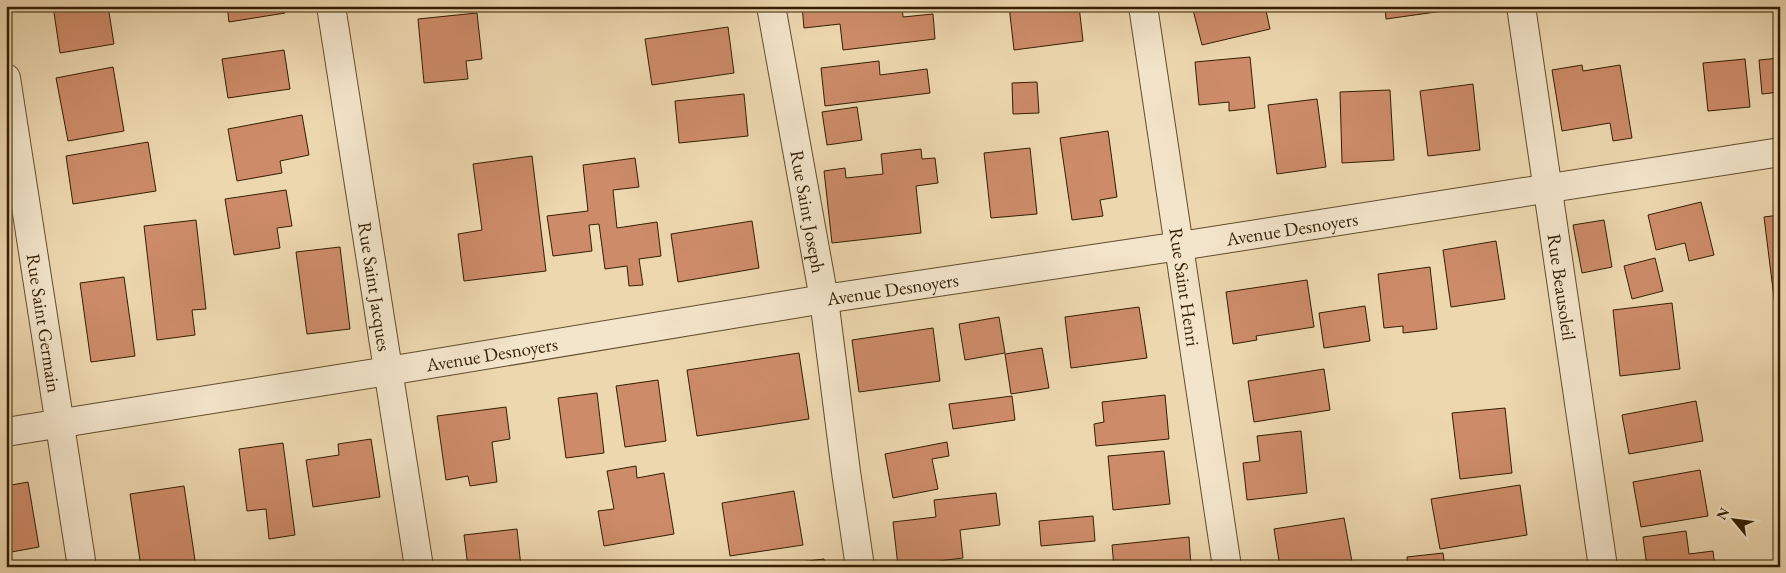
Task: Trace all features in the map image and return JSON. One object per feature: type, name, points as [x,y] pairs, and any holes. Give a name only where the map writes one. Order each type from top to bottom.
[{"type":"street","name":"Rue Saint Jacques","points":[[332,6],[419,567]]},
{"type":"street","name":"Rue Saint Joseph","points":[[771,6],[824,299],[860,567]]},
{"type":"street","name":"Rue Saint Henri","points":[[1143,6],[1227,567]]},
{"type":"street","name":"Rue Beausoleil","points":[[1521,6],[1603,567]]},
{"type":"street","name":"Rue Saint Germain","points":[[6,78],[82,567]]},
{"type":"street","name":"Avenue Desnoyers","points":[[6,432],[824,299],[1180,246],[1780,152]]},
{"type":"building","points":[[53,6],[108,6],[114,44],[60,53]]},
{"type":"building","points":[[227,6],[284,6],[285,13],[229,22]]},
{"type":"building","points":[[802,6],[902,6],[903,17],[933,14],[935,39],[843,50],[840,24],[804,28]]},
{"type":"building","points":[[1009,6],[1079,6],[1083,41],[1014,50]]},
{"type":"building","points":[[1192,6],[1265,6],[1270,29],[1202,45]]},
{"type":"building","points":[[1385,6],[1443,6],[1443,11],[1386,19]]},
{"type":"building","points":[[477,13],[482,59],[466,61],[468,79],[424,83],[418,19]]},
{"type":"building","points":[[728,27],[734,73],[652,85],[645,39]]},
{"type":"building","points":[[284,50],[290,89],[228,98],[222,59]]},
{"type":"building","points":[[1250,57],[1255,108],[1229,111],[1229,102],[1199,105],[1195,62]]},
{"type":"building","points":[[1780,58],[1780,92],[1762,94],[1759,60]]},
{"type":"building","points":[[1745,59],[1750,107],[1708,111],[1703,63]]},
{"type":"building","points":[[879,61],[880,75],[927,69],[930,93],[825,106],[821,68]]},
{"type":"building","points":[[1582,65],[1583,71],[1620,65],[1632,138],[1613,141],[1610,123],[1562,131],[1552,70]]},
{"type":"building","points":[[113,67],[124,131],[68,141],[56,78]]},
{"type":"building","points":[[1037,82],[1039,113],[1013,114],[1012,83]]},
{"type":"building","points":[[1473,84],[1480,150],[1428,156],[1420,91]]},
{"type":"building","points":[[1390,90],[1394,160],[1342,163],[1340,92]]},
{"type":"building","points":[[744,94],[748,136],[679,143],[675,101]]},
{"type":"building","points":[[1317,99],[1326,167],[1277,174],[1268,105]]},
{"type":"building","points":[[857,107],[862,140],[827,145],[822,112]]},
{"type":"building","points":[[302,115],[309,155],[280,161],[282,173],[237,181],[228,129]]},
{"type":"building","points":[[1108,131],[1117,197],[1100,200],[1103,216],[1072,220],[1060,138]]},
{"type":"building","points":[[148,142],[156,191],[73,204],[66,156]]},
{"type":"building","points":[[1030,148],[1037,214],[991,218],[984,153]]},
{"type":"building","points":[[921,149],[922,159],[935,158],[938,183],[916,186],[921,233],[832,243],[824,171],[845,168],[846,178],[883,174],[881,154]]},
{"type":"building","points":[[532,156],[546,271],[464,281],[458,234],[482,230],[473,164]]},
{"type":"building","points":[[635,158],[639,187],[613,190],[617,228],[657,222],[661,256],[639,259],[643,285],[629,286],[627,266],[605,269],[599,224],[589,225],[592,251],[553,256],[547,216],[588,211],[583,165]]},
{"type":"building","points":[[286,190],[292,226],[277,228],[280,248],[234,255],[225,199]]},
{"type":"building","points":[[1701,202],[1714,255],[1689,261],[1685,243],[1656,250],[1648,215]]},
{"type":"building","points":[[1780,215],[1780,346],[1764,217]]},
{"type":"building","points":[[196,220],[206,309],[192,310],[195,335],[157,340],[144,226]]},
{"type":"building","points":[[1604,220],[1612,267],[1582,273],[1573,225]]},
{"type":"building","points":[[752,221],[759,268],[678,282],[671,234]]},
{"type":"building","points":[[1496,241],[1505,299],[1451,307],[1443,250]]},
{"type":"building","points":[[340,247],[350,329],[307,334],[296,252]]},
{"type":"building","points":[[1655,258],[1663,291],[1632,299],[1624,266]]},
{"type":"building","points":[[1430,267],[1437,329],[1403,333],[1403,326],[1384,328],[1378,274]]},
{"type":"building","points":[[124,277],[135,356],[91,362],[80,283]]},
{"type":"building","points":[[1307,280],[1314,327],[1256,336],[1257,340],[1233,344],[1226,292]]},
{"type":"building","points":[[1672,303],[1680,369],[1620,376],[1613,310]]},
{"type":"building","points":[[1365,306],[1370,341],[1324,348],[1319,313]]},
{"type":"building","points":[[1139,307],[1147,358],[1071,368],[1065,317]]},
{"type":"building","points":[[999,317],[1005,353],[965,360],[959,324]]},
{"type":"building","points":[[933,328],[940,381],[859,392],[852,340]]},
{"type":"building","points":[[1042,348],[1049,388],[1011,394],[1005,354]]},
{"type":"building","points":[[799,353],[809,419],[697,436],[687,370]]},
{"type":"building","points":[[1324,369],[1330,410],[1254,422],[1248,381]]},
{"type":"building","points":[[658,380],[666,441],[625,447],[616,386]]},
{"type":"building","points":[[597,393],[604,453],[566,458],[558,398]]},
{"type":"building","points":[[1165,395],[1169,439],[1096,446],[1094,424],[1104,422],[1102,402]]},
{"type":"building","points":[[1012,396],[1015,420],[953,429],[949,404]]},
{"type":"building","points":[[1696,401],[1703,441],[1629,454],[1622,415]]},
{"type":"building","points":[[506,407],[510,439],[492,442],[497,482],[470,486],[468,476],[446,480],[437,416]]},
{"type":"building","points":[[1505,408],[1512,473],[1460,479],[1452,413]]},
{"type":"building","points":[[1301,431],[1307,493],[1247,500],[1243,463],[1260,461],[1257,436]]},
{"type":"building","points":[[371,439],[380,497],[313,507],[306,460],[339,455],[338,444]]},
{"type":"building","points":[[947,442],[949,456],[932,459],[938,489],[893,498],[885,454]]},
{"type":"building","points":[[283,443],[295,535],[269,539],[266,509],[247,511],[239,449]]},
{"type":"building","points":[[1164,451],[1170,504],[1113,510],[1108,456]]},
{"type":"building","points":[[636,466],[637,478],[664,473],[674,534],[604,546],[598,511],[614,509],[607,471]]},
{"type":"building","points":[[1700,470],[1708,516],[1641,527],[1633,482]]},
{"type":"building","points":[[28,482],[39,547],[6,553],[6,486]]},
{"type":"building","points":[[1520,485],[1527,535],[1440,549],[1431,499]]},
{"type":"building","points":[[184,486],[196,567],[141,567],[130,494]]},
{"type":"building","points":[[794,491],[803,545],[730,556],[722,503]]},
{"type":"building","points":[[996,493],[1000,525],[960,530],[963,558],[898,566],[893,522],[936,517],[934,500]]},
{"type":"building","points":[[1093,516],[1095,541],[1041,546],[1039,521]]},
{"type":"building","points":[[1344,518],[1353,567],[1280,567],[1274,529]]},
{"type":"building","points":[[517,529],[521,567],[468,567],[464,535]]},
{"type":"building","points":[[1686,531],[1689,554],[1713,551],[1715,567],[1647,567],[1643,537]]},
{"type":"building","points":[[1189,537],[1191,567],[1114,567],[1112,545]]},
{"type":"building","points":[[1443,553],[1445,567],[1408,567],[1407,557]]},
{"type":"building","points":[[824,559],[825,567],[761,567]]}]
